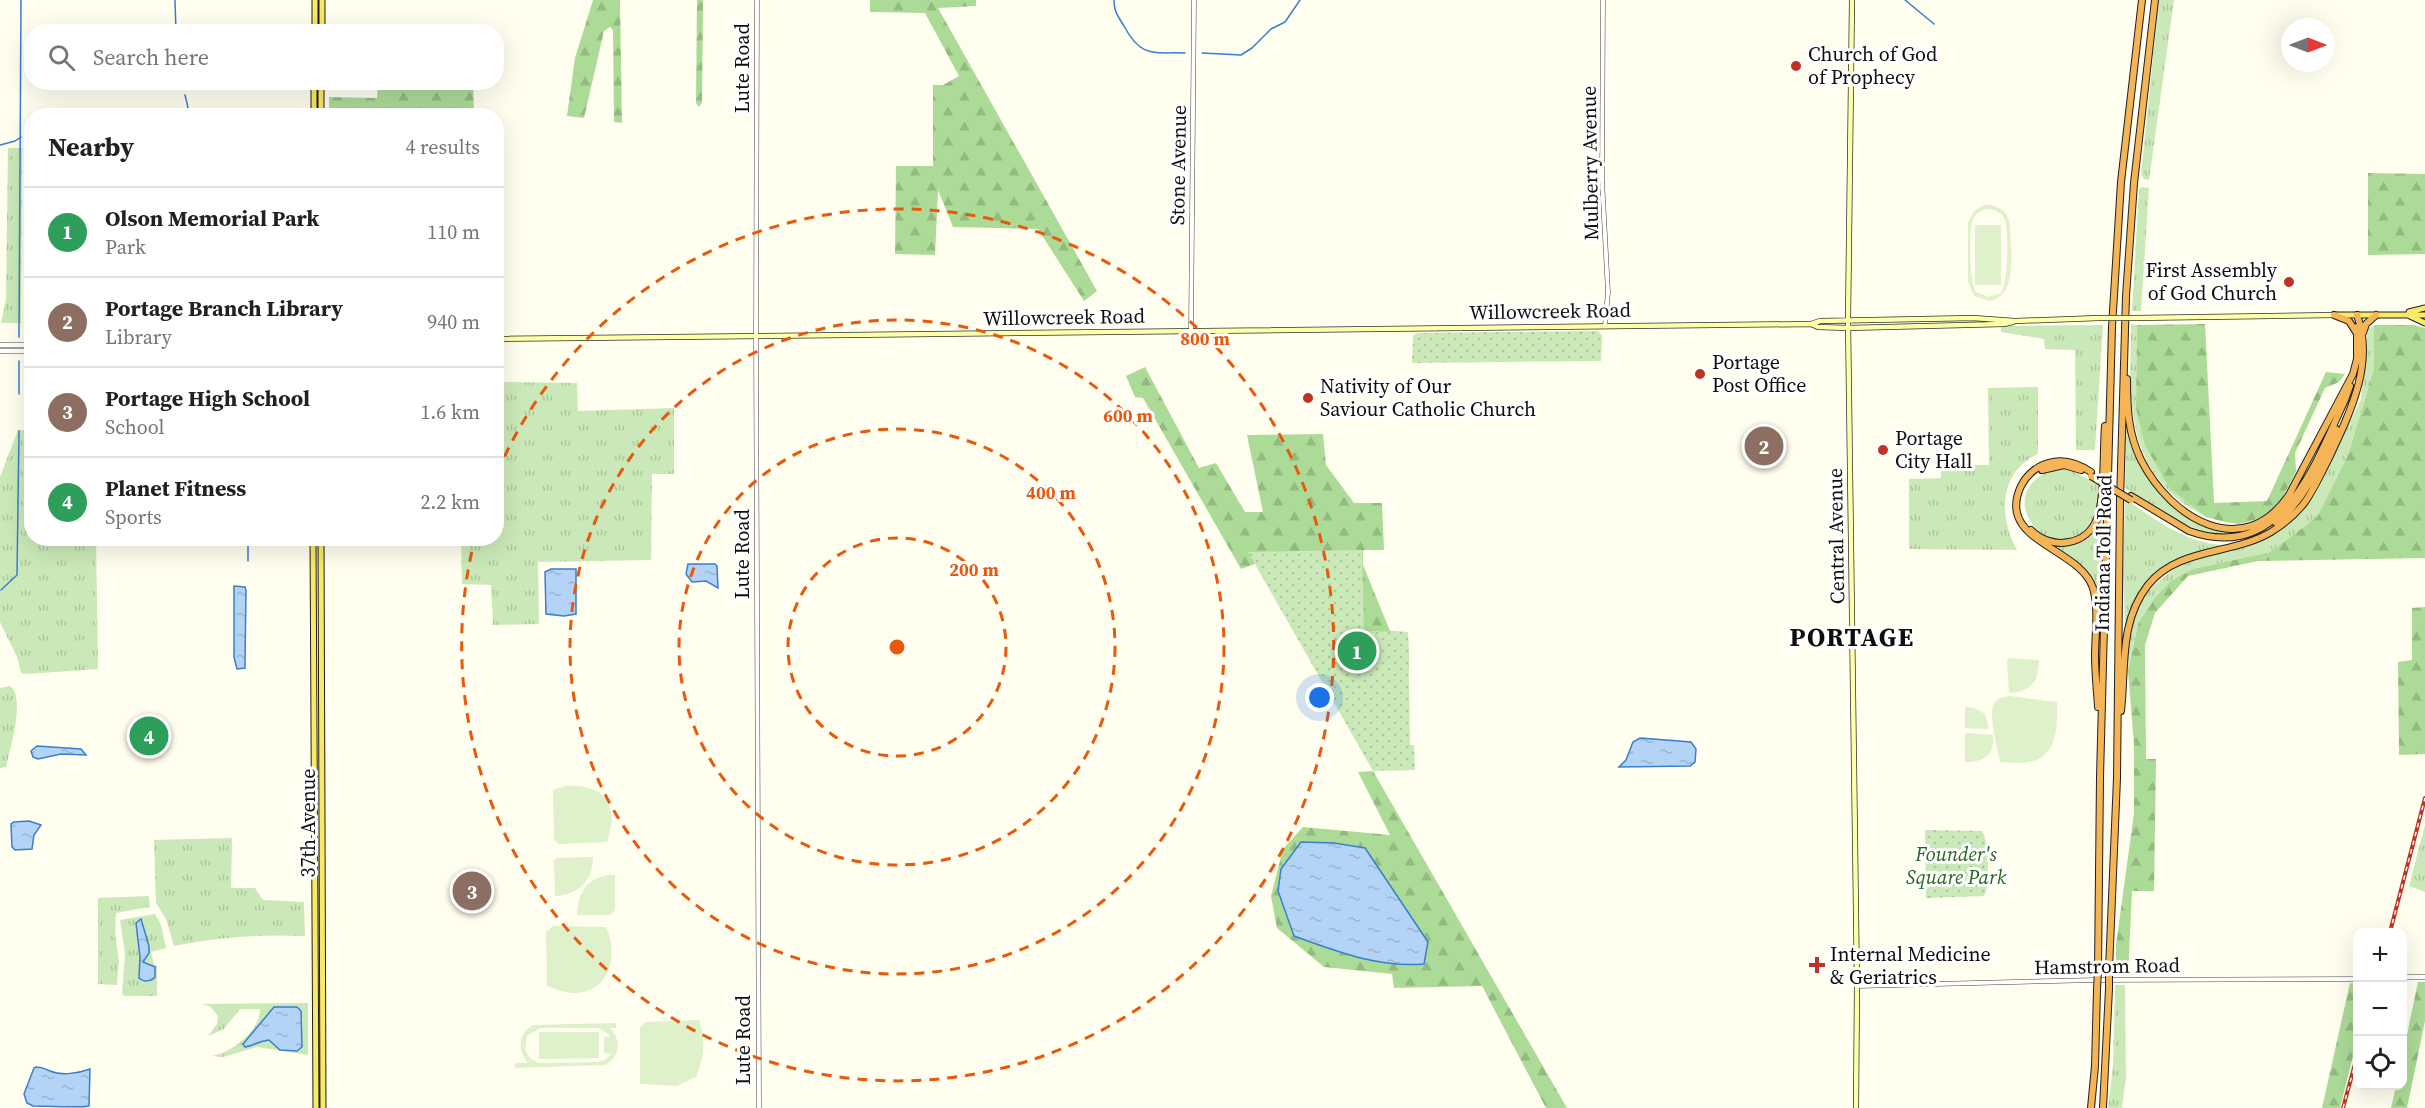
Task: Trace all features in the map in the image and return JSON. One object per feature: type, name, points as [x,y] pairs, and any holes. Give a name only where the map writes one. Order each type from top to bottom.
[{"type":"highway","name":"Indiana Toll Road","points":[[2091,1108],[2095,1066],[2098,969],[2110,375],[2121,182],[2142,0]]},
{"type":"highway","name":"Indiana Toll Road","points":[[2103,1108],[2118,741],[2124,355],[2134,183],[2155,0]]},
{"type":"highway","points":[[2334,315],[2351,322],[2360,339]]},
{"type":"highway","points":[[2118,741],[2126,636],[2133,610],[2140,597],[2150,583],[2172,565],[2201,554],[2259,538],[2280,526],[2298,510],[2319,478],[2354,403],[2362,368],[2357,315]]},
{"type":"highway","points":[[2101,742],[2095,660],[2095,602],[2092,586],[2085,573],[2077,565],[2039,542],[2022,524],[2018,495],[2025,479],[2039,467],[2048,463],[2065,461],[2079,465],[2189,531],[2208,537],[2233,538],[2253,532],[2265,526],[2297,497],[2346,400],[2360,339],[2366,324],[2376,315]]},
{"type":"highway","points":[[2124,355],[2129,423],[2141,460],[2156,484],[2176,506],[2198,521],[2219,529],[2232,530],[2252,525],[2268,518],[2280,508],[2353,374]]},
{"type":"highway","points":[[2091,474],[2064,465],[2049,467],[2034,476],[2025,488],[2021,505],[2030,529],[2050,542],[2066,543],[2082,538],[2097,519],[2110,375]]},
{"type":"highway","points":[[2131,498],[2176,528],[2197,538],[2219,542],[2233,541],[2257,534],[2276,523],[2303,496],[2357,389]]},
{"type":"main road","points":[[315,0],[315,24]]},
{"type":"main road","points":[[322,0],[322,24]]},
{"type":"main road","name":"Central Avenue","points":[[1852,0],[1848,328],[1857,986],[1856,1108]]},
{"type":"main road","points":[[314,90],[314,108]]},
{"type":"main road","points":[[321,90],[321,108]]},
{"type":"main road","points":[[2403,314],[2425,308]]},
{"type":"main road","points":[[2403,314],[2425,315]]},
{"type":"main road","points":[[2403,314],[2425,323]]},
{"type":"main road","name":"Willowcreek Road","points":[[504,339],[1811,324],[1820,321],[1973,318],[2015,321],[2403,314]]},
{"type":"main road","name":"Willowcreek Road","points":[[1811,324],[1818,327],[1848,328],[2004,324],[2015,321]]},
{"type":"main road","name":"37th Avenue","points":[[313,546],[316,1108]]},
{"type":"main road","name":"37th Avenue","points":[[321,546],[323,1108]]},
{"type":"street","name":"Lute Road","points":[[757,0],[759,1108]]},
{"type":"street","name":"Stone Avenue","points":[[1191,331],[1194,0]]},
{"type":"street","name":"Mulberry Avenue","points":[[1603,0],[1602,180],[1608,292],[1605,326]]},
{"type":"street","points":[[0,345],[24,345]]},
{"type":"street","points":[[0,351],[24,351]]},
{"type":"street","points":[[2407,977],[2425,977]]},
{"type":"street","name":"Hamstrom Road","points":[[1857,986],[2096,980],[2353,979]]},
{"type":"green space","points":[[593,0],[620,0],[622,123],[614,122],[613,30],[610,27],[604,31],[584,118],[567,116],[575,58]]},
{"type":"green space","points":[[697,0],[703,0],[702,102],[699,107],[696,103]]},
{"type":"green space","points":[[870,0],[976,0],[976,6],[938,8],[1097,291],[1084,301],[1038,229],[953,227],[938,190],[935,255],[895,254],[896,166],[933,166],[933,85],[943,85],[959,76],[925,13],[870,12]]},
{"type":"green space","points":[[2159,0],[2174,0],[2149,180],[2144,179],[2141,174]]},
{"type":"green space","points":[[378,90],[473,90],[474,108],[329,108],[329,97],[377,98]]},
{"type":"green space","points":[[8,148],[22,148],[21,323],[1,323],[6,299]]},
{"type":"green space","points":[[2368,173],[2425,174],[2425,254],[2368,255]]},
{"type":"green space","points":[[2149,188],[2141,311],[2132,311],[2139,189]]},
{"type":"green space","points":[[1984,205],[1998,207],[2005,212],[2010,225],[2011,270],[2009,281],[1999,298],[1989,301],[1974,296],[1968,281],[1968,223],[1974,211]],"holes":[[[1985,209],[1997,211],[2003,216],[2007,231],[2007,267],[2003,287],[2001,293],[1988,297],[1976,292],[1974,287],[1970,247],[1973,220]]]},
{"type":"green space","points":[[1975,225],[2001,225],[2001,285],[1975,285]]},
{"type":"green space","points":[[2131,324],[2137,325],[2136,408],[2170,489],[2206,517],[2179,500],[2160,481],[2146,459],[2137,435],[2132,409]]},
{"type":"green space","points":[[2205,324],[2214,503],[2267,501],[2326,372],[2345,374],[2339,382],[2325,388],[2295,453],[2296,472],[2279,504],[2265,516],[2239,524],[2206,517],[2170,489],[2145,445],[2136,408],[2137,325]]},
{"type":"green space","points":[[2103,325],[2095,450],[2076,450],[2075,350],[2045,349],[2044,339],[2001,332],[2001,326]]},
{"type":"green space","points":[[2374,325],[2374,369],[2348,455],[2317,517],[2270,552],[2193,569],[2138,624],[2128,671],[2129,640],[2133,621],[2140,602],[2153,586],[2173,570],[2192,560],[2257,543],[2278,531],[2315,495],[2361,399],[2368,329]]},
{"type":"green space","points":[[2374,325],[2414,325],[2425,328],[2425,558],[2258,561],[2188,576],[2155,613],[2145,645],[2146,759],[2156,759],[2154,891],[2132,891],[2128,976],[2116,975],[2116,945],[2134,813],[2134,744],[2128,671],[2138,624],[2155,598],[2171,581],[2193,569],[2270,552],[2317,517],[2348,455],[2374,369]]},
{"type":"green space","points":[[1597,331],[1602,335],[1601,361],[1412,363],[1413,336],[1417,333]]},
{"type":"green space","points":[[1145,367],[1199,468],[1216,463],[1245,512],[1263,512],[1247,435],[1323,434],[1326,465],[1354,503],[1382,503],[1384,550],[1363,550],[1363,565],[1390,631],[1408,632],[1409,670],[1263,561],[1241,569],[1143,398],[1135,397],[1126,376]]},
{"type":"green space","points":[[504,382],[577,383],[578,411],[674,408],[674,474],[652,474],[651,560],[538,562],[539,624],[493,625],[491,585],[462,584],[461,546],[504,546]]},
{"type":"green space","points":[[2038,387],[2038,454],[2025,462],[2016,472],[2009,483],[2006,496],[2007,523],[2017,550],[1909,549],[1909,479],[1941,478],[1941,465],[1989,465],[1988,388]]},
{"type":"green space","points":[[2126,420],[2141,460],[2164,496],[2196,521],[2215,528],[2238,531],[2226,535],[2196,529],[2164,513],[2125,488]]},
{"type":"green space","points":[[18,430],[24,430],[24,546],[96,546],[98,669],[21,673],[17,657],[0,622],[0,477]]},
{"type":"green space","points":[[2054,469],[2068,469],[2098,484],[2097,507],[2093,521],[2079,536],[2063,541],[2048,537],[2034,526],[2026,512],[2025,497],[2034,481]]},
{"type":"green space","points":[[2125,499],[2159,522],[2182,534],[2207,543],[2221,545],[2172,563],[2149,580],[2132,608],[2125,627],[2123,575]]},
{"type":"green space","points":[[2102,509],[2101,607],[2098,623],[2096,595],[2090,577],[2077,563],[2053,547],[2054,544],[2085,538]]},
{"type":"green space","points":[[1362,550],[1364,631],[1408,632],[1410,745],[1414,745],[1415,770],[1373,771],[1248,552]]},
{"type":"green space","points":[[2425,607],[2425,754],[2399,755],[2398,662],[2412,660],[2412,608]]},
{"type":"green space","points":[[2009,658],[2039,660],[2035,680],[2023,691],[2009,693],[2007,662]]},
{"type":"green space","points":[[10,686],[15,692],[17,712],[6,767],[0,768],[0,688]]},
{"type":"green space","points":[[2009,696],[2057,702],[2054,738],[2046,753],[2039,759],[2026,763],[2000,762],[1993,730],[1992,712],[1996,701]]},
{"type":"green space","points":[[1965,707],[1975,708],[1985,714],[1989,729],[1965,728]]},
{"type":"green space","points":[[1967,733],[1993,735],[1992,748],[1983,759],[1965,762],[1965,735]]},
{"type":"green space","points":[[1373,771],[1567,1108],[1546,1108],[1482,986],[1394,988],[1392,974],[1324,967],[1277,928],[1271,896],[1283,849],[1303,827],[1390,835],[1358,772]]},
{"type":"green space","points":[[565,786],[590,789],[606,799],[612,817],[607,842],[558,844],[554,838],[553,790]]},
{"type":"green space","points":[[2425,825],[2425,892],[2409,886]]},
{"type":"green space","name":"Founder's Square Park","points":[[1925,830],[1982,831],[1988,864],[1984,896],[1926,898]]},
{"type":"green space","points":[[232,838],[231,888],[255,888],[263,900],[304,902],[305,936],[239,937],[174,946],[166,919],[156,903],[154,840]]},
{"type":"green space","points":[[593,857],[590,873],[583,885],[571,893],[555,896],[554,860]]},
{"type":"green space","points":[[615,875],[615,910],[610,915],[577,915],[579,900],[585,888],[594,880]]},
{"type":"green space","points":[[149,896],[150,907],[116,913],[115,934],[119,961],[117,985],[98,984],[98,898]]},
{"type":"green space","points":[[155,914],[161,925],[166,948],[151,952],[154,964],[157,966],[157,996],[124,996],[122,993],[125,954],[120,920]]},
{"type":"green space","points":[[553,926],[606,927],[612,949],[611,959],[604,979],[596,986],[587,991],[575,993],[547,986],[546,932]]},
{"type":"green space","points":[[2418,982],[2425,982],[2425,1021],[2407,1108],[2391,1108],[2395,1090],[2407,1090],[2407,1035]]},
{"type":"green space","points":[[2350,983],[2353,983],[2353,1056],[2340,1108],[2322,1108]]},
{"type":"green space","points":[[2115,985],[2125,985],[2126,1077],[2122,1108],[2108,1108],[2113,1065]]},
{"type":"green space","points":[[308,1003],[308,1055],[257,1047],[223,1057],[212,1056],[228,1050],[244,1039],[255,1025],[260,1009],[240,1009],[224,1029],[208,1036],[217,1024],[218,1016],[210,1006],[201,1004]]},
{"type":"green space","points":[[699,1020],[703,1035],[703,1048],[696,1077],[677,1086],[640,1084],[640,1027],[646,1022]]},
{"type":"green space","points":[[616,1023],[616,1028],[610,1028],[618,1043],[618,1048],[614,1058],[605,1065],[515,1068],[515,1063],[528,1063],[522,1053],[521,1042],[524,1033],[533,1025]],"holes":[[[540,1028],[599,1028],[611,1036],[604,1037],[604,1053],[611,1054],[605,1060],[598,1062],[539,1063],[531,1059],[525,1050],[527,1036]]]},
{"type":"green space","points":[[539,1032],[599,1032],[599,1058],[539,1059]]},
{"type":"water","points":[[688,564],[715,564],[718,588],[706,581],[692,582],[686,574]]},
{"type":"water","points":[[551,569],[576,569],[576,614],[564,616],[546,614],[545,572]]},
{"type":"water","points":[[234,586],[245,587],[246,590],[245,668],[237,669],[234,657]]},
{"type":"water","points":[[1640,738],[1691,742],[1696,749],[1695,762],[1690,766],[1619,767],[1626,760],[1633,742]]},
{"type":"water","points":[[37,746],[81,749],[86,755],[61,754],[38,759],[33,757],[31,751]]},
{"type":"water","points":[[29,821],[41,825],[34,835],[32,849],[15,850],[12,847],[11,824]]},
{"type":"water","points":[[1301,842],[1334,843],[1365,848],[1428,942],[1424,964],[1407,965],[1374,961],[1341,953],[1294,936],[1278,891],[1281,869]]},
{"type":"water","points":[[141,919],[149,946],[149,953],[143,962],[155,967],[155,977],[147,981],[139,978],[140,957],[136,923]]},
{"type":"water","points":[[274,1007],[297,1007],[301,1011],[302,1047],[297,1051],[280,1050],[269,1040],[245,1047],[243,1044]]},
{"type":"water","points":[[36,1067],[65,1074],[90,1069],[89,1106],[33,1106],[27,1103],[24,1094]]},
{"type":"waterway","points":[[19,337],[21,0]]},
{"type":"waterway","points":[[175,0],[176,24]]},
{"type":"waterway","points":[[1114,0],[1118,17],[1136,44],[1149,51],[1185,53]]},
{"type":"waterway","points":[[1202,53],[1241,55],[1252,48],[1271,29],[1285,22],[1300,0]]},
{"type":"waterway","points":[[1905,0],[1934,24]]},
{"type":"waterway","points":[[185,95],[188,108]]},
{"type":"waterway","points":[[0,145],[21,137]]},
{"type":"waterway","points":[[19,361],[19,394]]},
{"type":"waterway","points":[[1,590],[17,575],[19,431]]},
{"type":"waterway","points":[[248,546],[248,561]]},
{"type":"railway","points":[[2391,928],[2425,798]]},
{"type":"railway","points":[[2343,1108],[2353,1071]]},
{"type":"place","name":"Church of God of Prophecy","points":[[1796,66]]},
{"type":"place","name":"First Assembly of God Church","points":[[2289,282]]},
{"type":"place","name":"Portage Post Office","points":[[1700,374]]},
{"type":"place","name":"Nativity of Our Saviour Catholic Church","points":[[1308,398]]},
{"type":"place","name":"Portage Branch Library","points":[[1764,446]]},
{"type":"place","name":"Portage City Hall","points":[[1883,450]]},
{"type":"place","name":"Olson Memorial Park","points":[[1357,651]]},
{"type":"place","name":"Planet Fitness","points":[[149,736]]},
{"type":"place","name":"Portage High School","points":[[472,891]]},
{"type":"place","name":"Internal Medicine & Geriatrics","points":[[1817,965]]},
{"type":"district","name":"PORTAGE","points":[[1852,637]]}]
